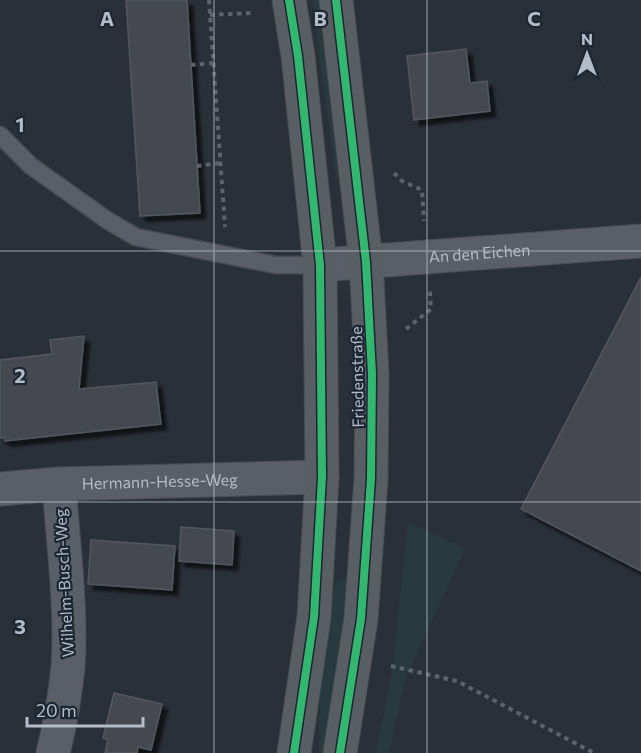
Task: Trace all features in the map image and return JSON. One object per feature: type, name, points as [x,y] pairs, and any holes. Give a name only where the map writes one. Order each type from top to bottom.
[{"type":"main road","name":"Friedenstraße","points":[[336,0],[366,262],[372,374],[371,479],[361,619],[340,753]]},
{"type":"main road","points":[[276,6],[298,56],[320,265],[322,477],[314,617],[294,753]]},
{"type":"street","name":"An den Eichen","points":[[320,265],[641,241]]},
{"type":"street","name":"Hermann-Hesse-Weg","points":[[0,489],[59,484],[322,477]]},
{"type":"street","name":"Wilhelm-Busch-Weg","points":[[53,753],[60,725],[68,666],[68,624],[59,484]]},
{"type":"lane","points":[[0,135],[31,166],[107,220],[136,237],[276,265],[320,265]]},
{"type":"path","points":[[209,0],[227,256]]},
{"type":"path","points":[[210,15],[276,6]]},
{"type":"path","points":[[191,64],[213,63]]},
{"type":"path","points":[[197,166],[220,163]]},
{"type":"path","points":[[393,666],[457,681],[594,753]]},
{"type":"green space","points":[[312,0],[322,0],[346,174],[336,179]]},
{"type":"green space","points":[[408,522],[465,549],[405,679],[389,753],[376,753],[393,666]]},
{"type":"green space","points":[[351,575],[326,753],[319,753],[320,661],[331,585]]},
{"type":"building","points":[[126,0],[187,0],[200,213],[140,216]]},
{"type":"building","points":[[466,49],[470,83],[487,81],[490,111],[414,120],[407,56]]},
{"type":"building","points":[[641,277],[641,571],[521,509]]},
{"type":"building","points":[[84,336],[79,389],[156,382],[161,424],[5,441],[5,438],[0,438],[0,360],[52,354],[50,340]]},
{"type":"building","points":[[181,527],[234,531],[232,565],[179,561]]},
{"type":"building","points":[[91,540],[175,546],[172,590],[88,584]]},
{"type":"building","points":[[114,693],[162,704],[151,750],[138,747],[137,753],[105,753],[108,740],[103,738]]},
{"type":"cycle path","points":[[289,0],[298,56],[320,265],[322,477],[314,617],[294,753]]},
{"type":"cycle path","points":[[336,0],[366,262],[372,374],[371,479],[361,619],[340,753]]}]
